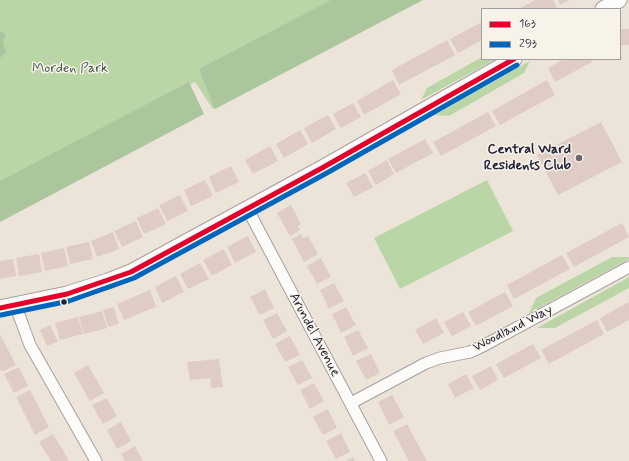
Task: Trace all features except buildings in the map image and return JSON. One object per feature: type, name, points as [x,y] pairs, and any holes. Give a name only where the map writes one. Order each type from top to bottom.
[{"type":"street","points":[[605,8],[619,0]]},
{"type":"street","points":[[0,308],[67,294],[116,278],[247,208],[512,60]]},
{"type":"street","name":"Arundel Avenue","points":[[247,208],[381,461]]},
{"type":"street","name":"Woodland Way","points":[[351,403],[426,363],[483,346],[629,267]]},
{"type":"street","points":[[15,304],[30,344],[96,461]]},
{"type":"green space","name":"Morden Park","points":[[0,0],[420,0],[213,109],[195,82],[0,183]]},
{"type":"green space","points":[[331,0],[423,0],[215,109],[199,69]]},
{"type":"green space","points":[[0,32],[3,32],[6,36],[3,42],[6,53],[0,58]]},
{"type":"green space","points":[[481,58],[481,60],[494,60],[421,100],[427,88]]},
{"type":"green space","points":[[530,61],[524,73],[449,116],[435,115]]},
{"type":"green space","points":[[189,82],[204,114],[0,222],[0,181]]},
{"type":"green space","points":[[487,180],[513,231],[400,289],[374,238]]},
{"type":"green space","points":[[612,257],[629,257],[629,259],[529,313],[536,298]]},
{"type":"green space","points":[[629,277],[629,288],[555,328],[537,328]]},
{"type":"transit line","name":"163","points":[[0,308],[67,294],[131,272],[322,168],[512,60]]},
{"type":"transit line","name":"293","points":[[1,315],[69,301],[134,278],[325,174],[517,65]]},
{"type":"place","name":"Central Ward Residents Club","points":[[579,158]]}]
